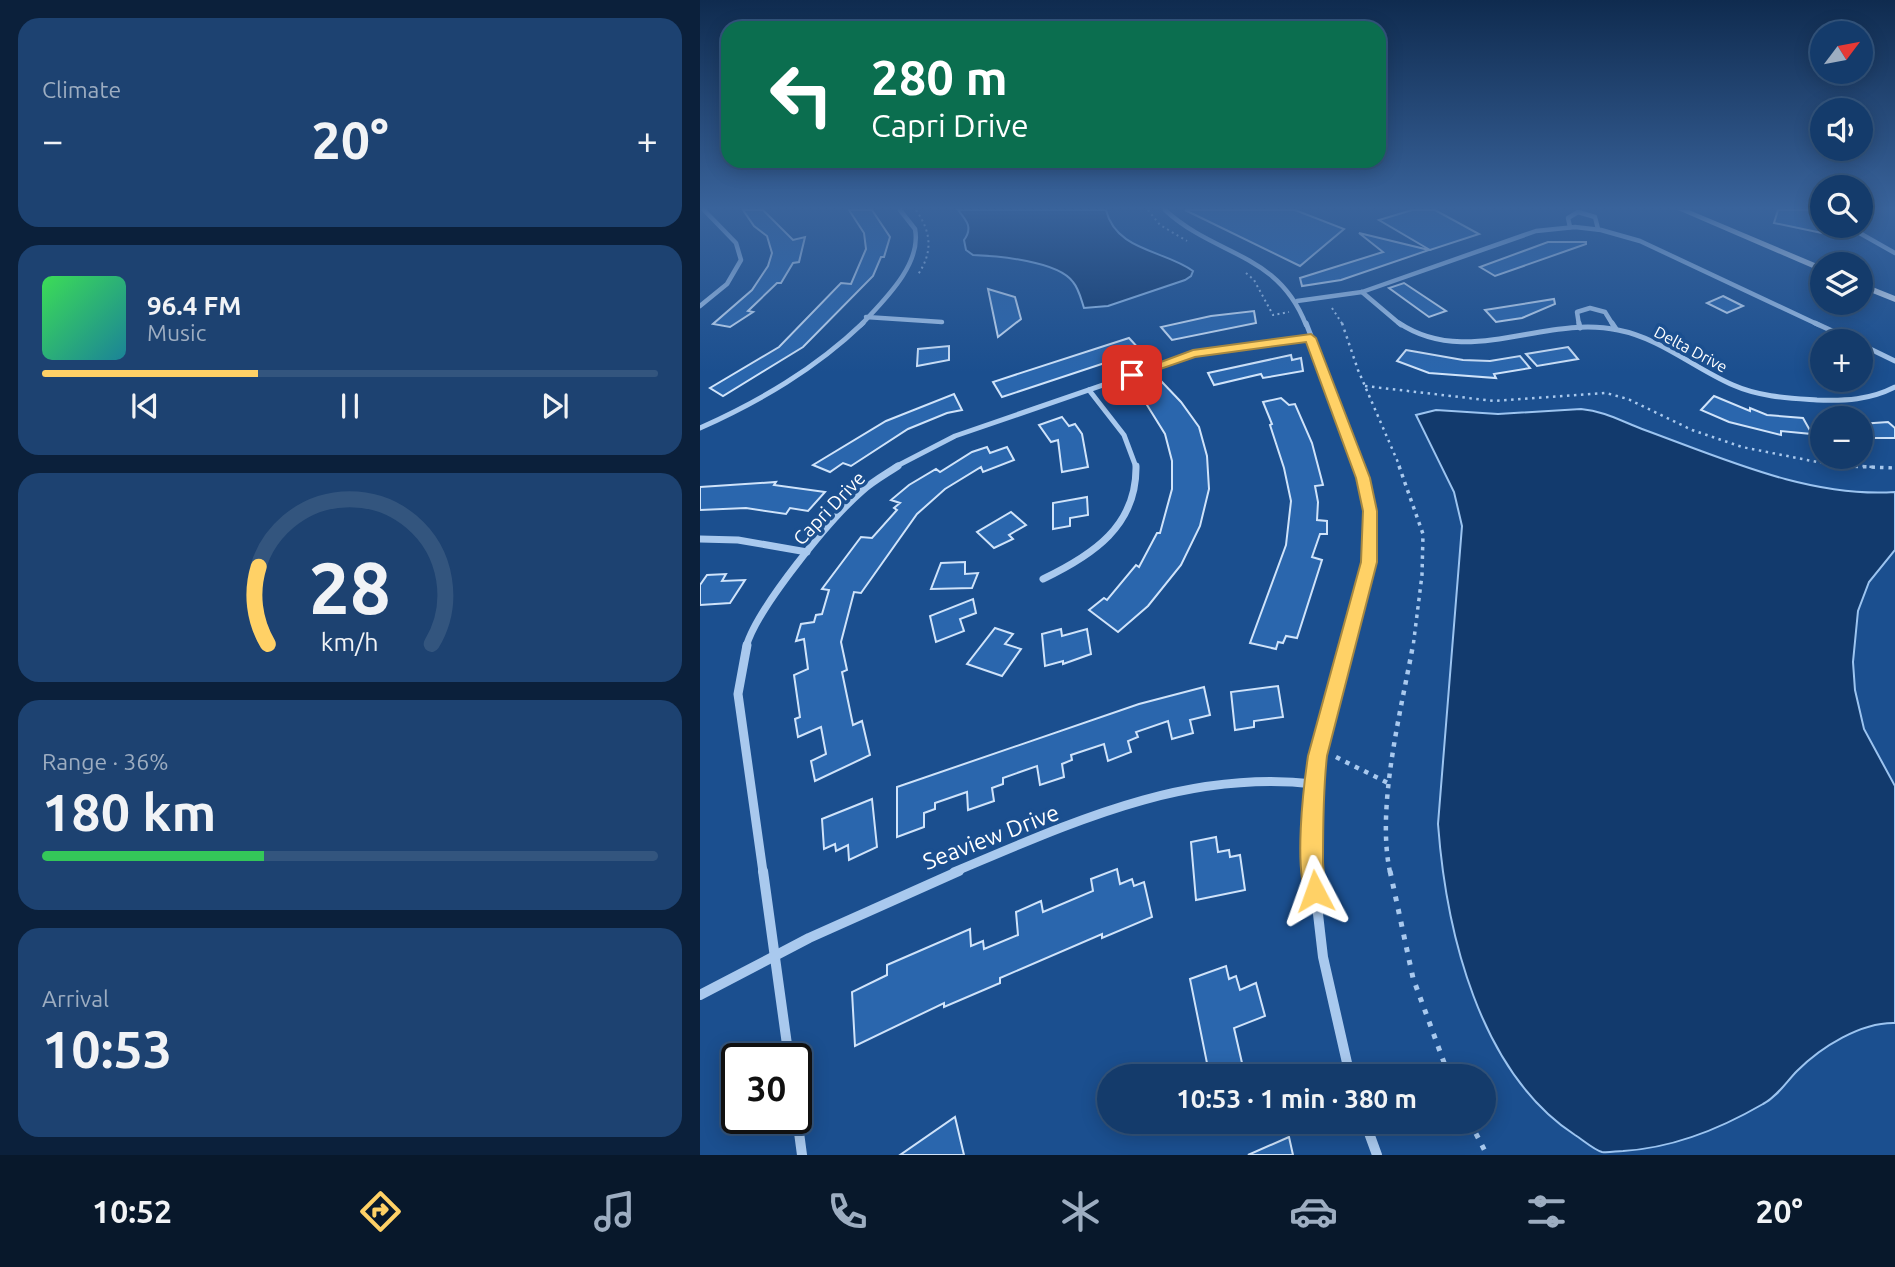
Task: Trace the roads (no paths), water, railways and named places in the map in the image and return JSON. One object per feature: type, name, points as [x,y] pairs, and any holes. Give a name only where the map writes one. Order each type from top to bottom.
[{"type":"street","points":[[700,306],[727,284],[739,264]]},
{"type":"street","points":[[700,428],[751,404],[800,375],[837,347],[902,276],[909,264]]},
{"type":"street","points":[[1257,264],[1280,278],[1297,301],[1363,478],[1372,536],[1369,562],[1317,756],[1314,784],[1312,866],[1319,942],[1332,1010],[1347,1064]]},
{"type":"street","points":[[1297,301],[1363,292],[1443,264]]},
{"type":"street","points":[[1689,264],[1828,329]]},
{"type":"street","points":[[1873,290],[1895,299]]},
{"type":"street","name":"Delta Drive","points":[[1363,292],[1405,327],[1423,336],[1450,342],[1485,343],[1580,328],[1616,329],[1657,344],[1718,378],[1775,397],[1859,400],[1895,387]]},
{"type":"street","points":[[1580,328],[1577,312],[1591,308],[1609,315],[1616,329]]},
{"type":"street","points":[[866,317],[942,322]]},
{"type":"street","name":"Capri Drive","points":[[787,1043],[738,694],[747,643],[761,615],[807,552],[862,491],[907,459],[955,436],[1193,354],[1311,338]]},
{"type":"street","points":[[1873,350],[1895,361]]},
{"type":"street","points":[[1043,579],[1067,569],[1094,552],[1112,536],[1132,500],[1135,469],[1128,442],[1089,390]]},
{"type":"street","points":[[700,539],[737,540],[807,552]]},
{"type":"street","name":"Seaview Drive","points":[[700,995],[775,954],[929,881],[1149,798],[1178,789],[1225,781],[1267,779],[1314,784]]},
{"type":"street","points":[[799,1134],[802,1155]]},
{"type":"street","points":[[1369,1134],[1377,1155]]},
{"type":"water","points":[[1041,264],[1181,264],[1193,271],[1185,280],[1108,306],[1084,308],[1073,282],[1055,269]]},
{"type":"water","points":[[1581,409],[1605,414],[1766,474],[1830,489],[1895,492],[1895,550],[1869,582],[1858,611],[1853,662],[1855,690],[1864,729],[1895,786],[1895,1023],[1855,1031],[1830,1045],[1797,1071],[1768,1101],[1730,1121],[1696,1136],[1660,1146],[1607,1152],[1592,1147],[1542,1108],[1514,1075],[1492,1037],[1474,996],[1460,953],[1449,909],[1438,824],[1462,526],[1454,492],[1416,415],[1436,410],[1498,414]]}]
